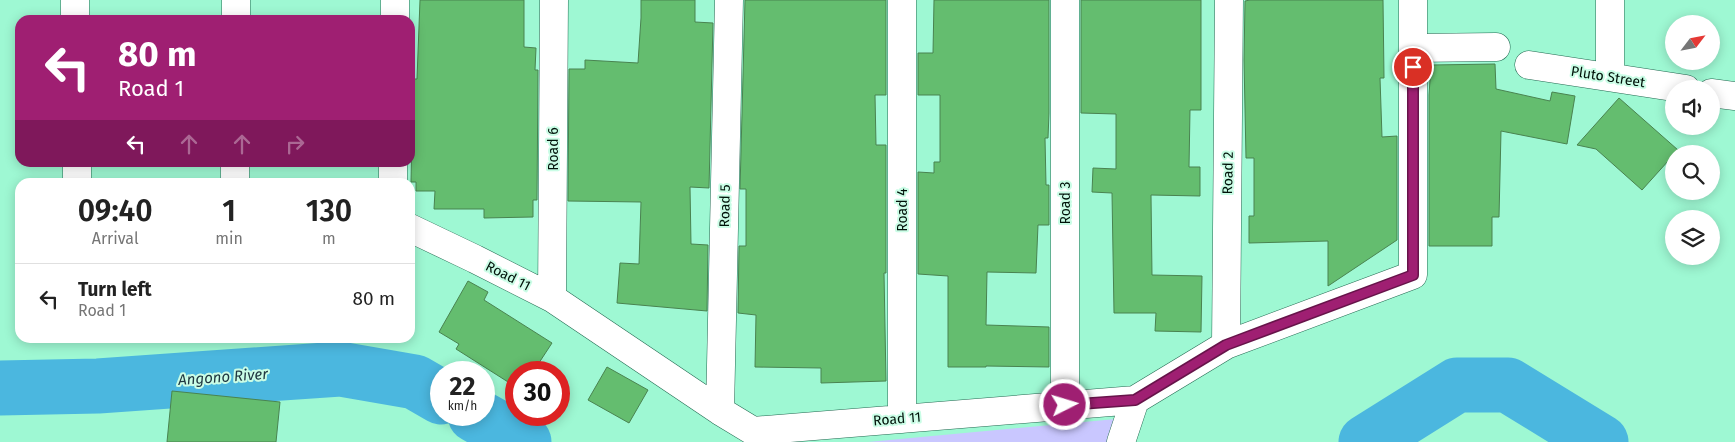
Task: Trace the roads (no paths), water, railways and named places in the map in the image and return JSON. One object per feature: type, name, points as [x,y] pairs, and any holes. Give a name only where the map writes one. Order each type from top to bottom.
[{"type":"street","points":[[75,0],[75,15]]},
{"type":"street","points":[[236,0],[236,15]]},
{"type":"street","points":[[395,15],[396,0]]},
{"type":"street","name":"Road 6","points":[[552,298],[554,0]]},
{"type":"street","name":"Road 5","points":[[720,411],[729,0]]},
{"type":"street","name":"Road 4","points":[[902,0],[902,419]]},
{"type":"street","name":"Road 3","points":[[1065,0],[1065,405]]},
{"type":"street","name":"Road 2","points":[[1226,345],[1229,0]]},
{"type":"street","points":[[1413,0],[1413,48],[1496,46]]},
{"type":"street","points":[[1610,0],[1610,77]]},
{"type":"street","name":"Road 11","points":[[415,230],[552,298],[720,411],[753,437],[902,419],[1135,400],[1226,345],[1413,275],[1413,48]]},
{"type":"street","name":"Pluto Street","points":[[1529,65],[1665,86]]},
{"type":"street","points":[[1720,94],[1735,96]]},
{"type":"street","points":[[1121,442],[1135,400]]},
{"type":"waterway","name":"Angono River","points":[[0,388],[98,386],[340,369],[415,382],[430,391]]},
{"type":"waterway","name":"Angono River","points":[[1366,442],[1457,385],[1508,385],[1601,442]]},
{"type":"waterway","name":"Angono River","points":[[495,426],[524,442]]}]
